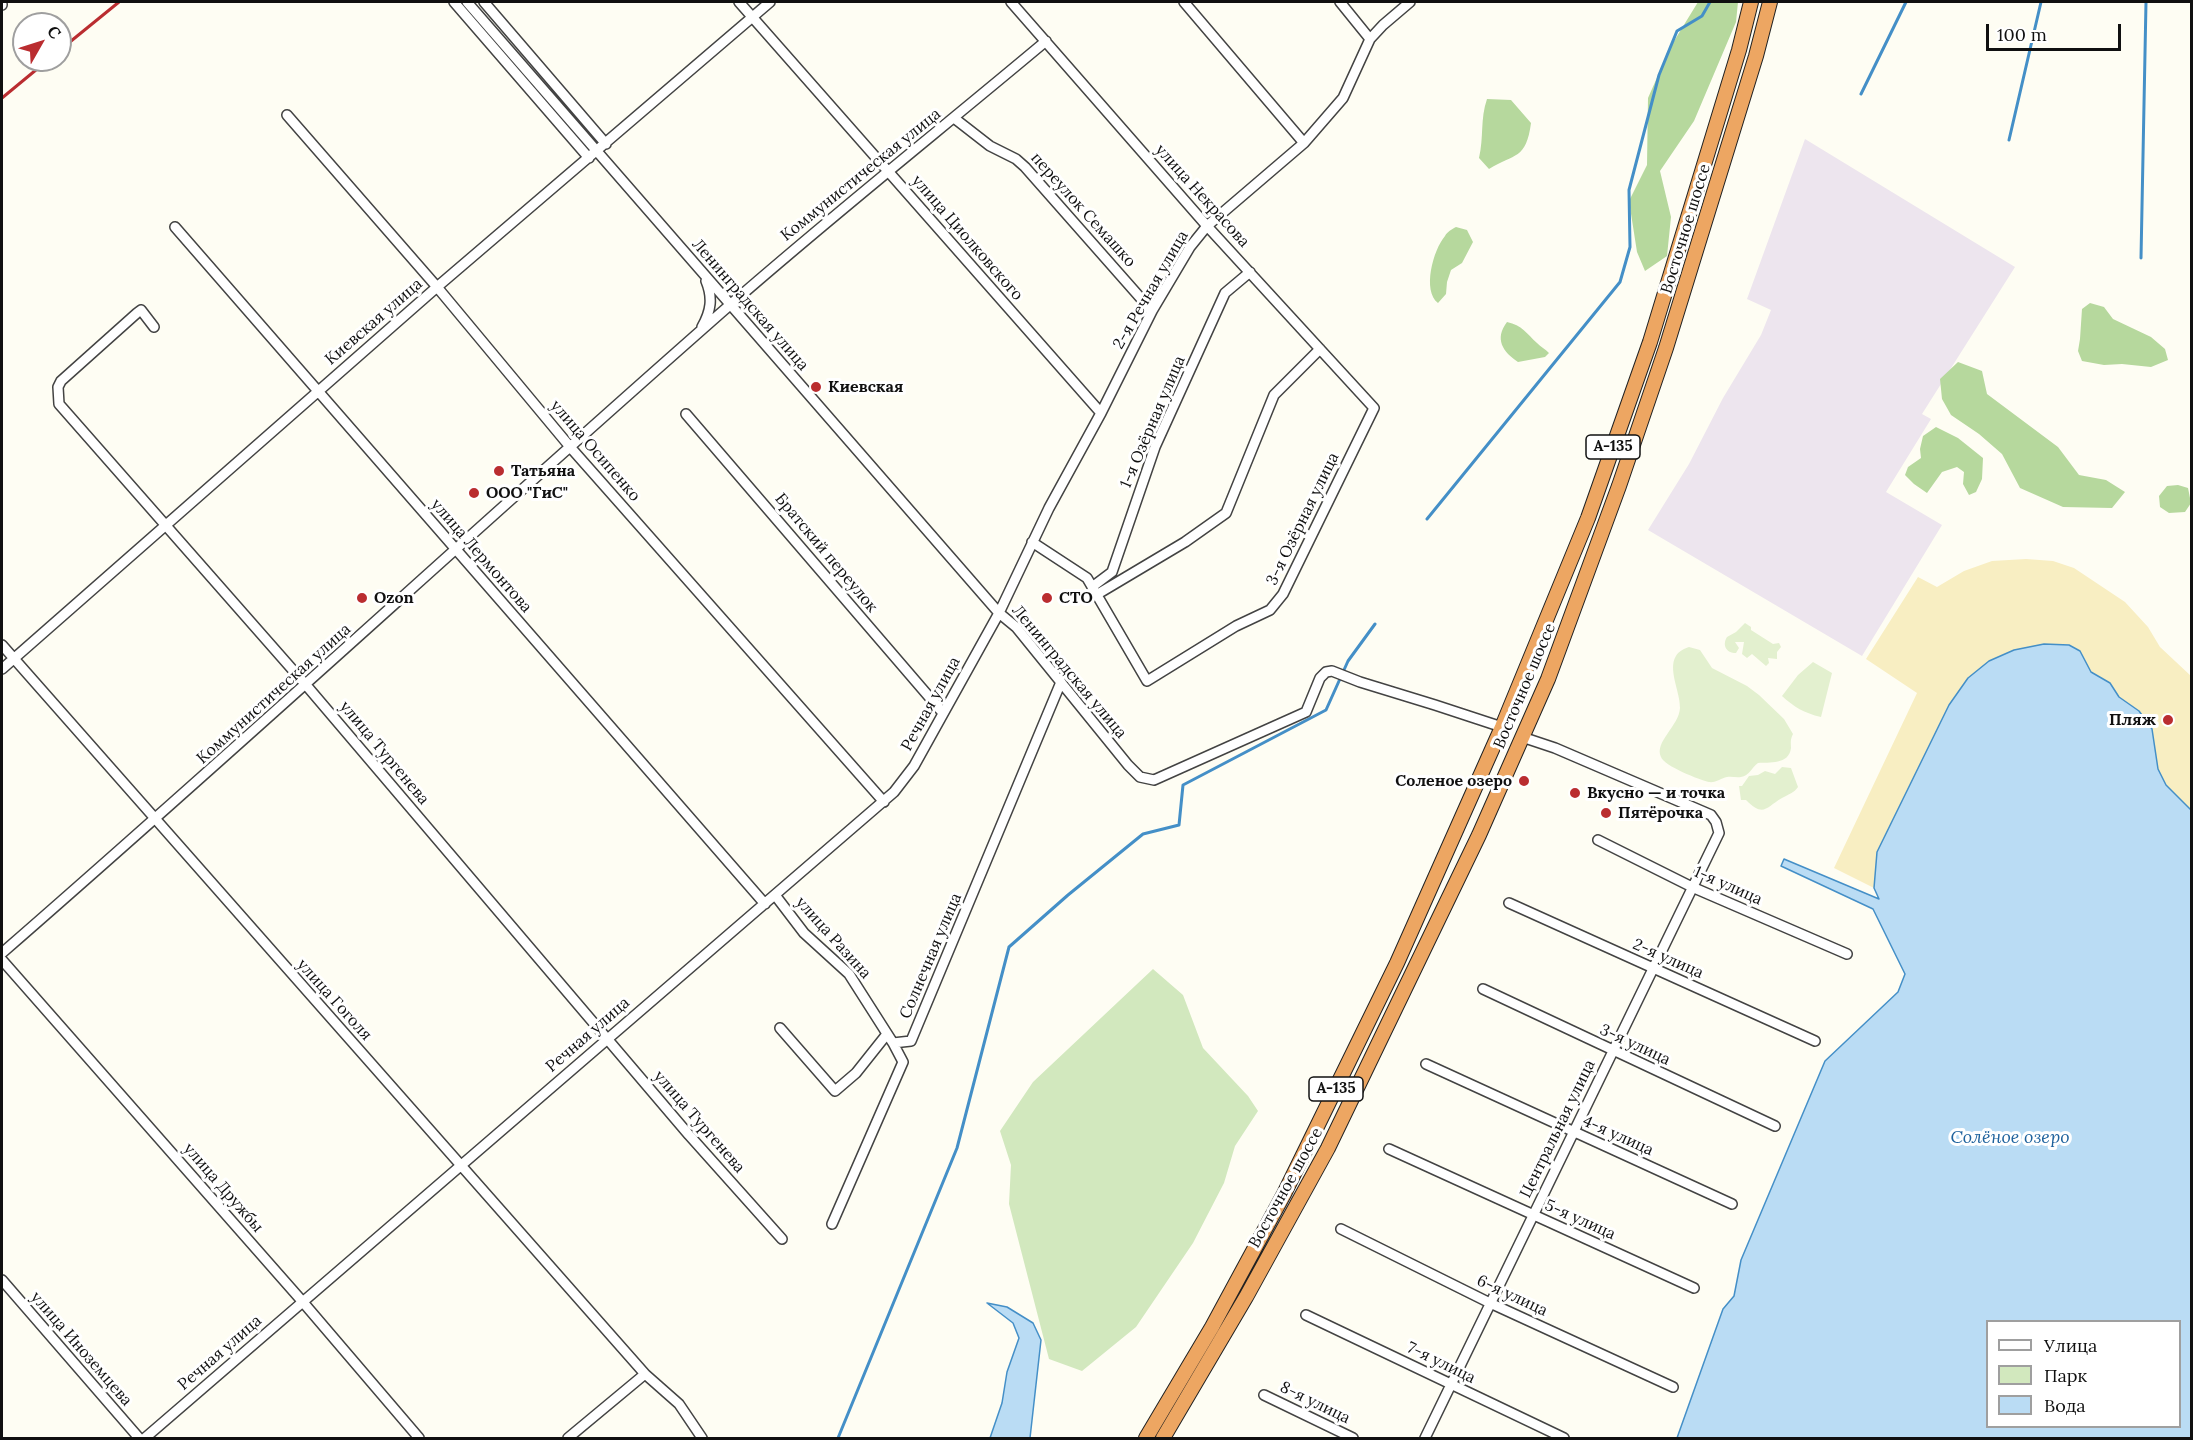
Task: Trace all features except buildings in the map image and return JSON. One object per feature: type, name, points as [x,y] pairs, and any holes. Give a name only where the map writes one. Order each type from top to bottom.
[{"type":"highway","name":"Восточное шоссе","points":[[1146,1438],[1212,1327],[1284,1194],[1397,963],[1502,728],[1588,518],[1650,342],[1751,2]]},
{"type":"highway","name":"Восточное шоссе","points":[[1163,1438],[1246,1297],[1328,1148],[1479,835],[1548,680],[1619,486],[1666,348],[1756,56],[1770,2]]},
{"type":"highway","points":[[1602,479],[1612,475],[1617,479],[1619,486]]},
{"type":"highway","points":[[1397,963],[1395,974],[1374,1022],[1372,1029],[1375,1033],[1378,1034],[1383,1029],[1391,1012],[1397,1006]]},
{"type":"street","points":[[454,2],[589,158]]},
{"type":"street","name":"Ленинградская улица","points":[[467,2],[999,613],[1016,627],[1140,777],[1154,780],[1306,712],[1320,678],[1326,672],[1332,671],[1502,728]]},
{"type":"street","points":[[484,2],[606,144]]},
{"type":"street","name":"улица Циолковского","points":[[739,2],[1101,413]]},
{"type":"street","name":"Киевская улица","points":[[2,669],[437,287],[770,2]]},
{"type":"street","name":"улица Некрасова","points":[[1011,2],[1207,226],[1374,408]]},
{"type":"street","points":[[1184,2],[1304,143]]},
{"type":"street","points":[[1340,2],[1370,39]]},
{"type":"street","name":"2-я Речная улица","points":[[999,613],[1032,542],[1152,311],[1190,247],[1207,226],[1304,143],[1343,98],[1370,39],[1410,2]]},
{"type":"street","name":"Коммунистическая улица","points":[[2,953],[306,685],[730,305],[1046,41]]},
{"type":"street","name":"улица Осипенко","points":[[287,115],[437,287],[571,448],[884,802]]},
{"type":"street","name":"переулок Семашко","points":[[954,118],[990,146],[1016,159],[1025,167],[1152,311]]},
{"type":"street","name":"улица Лермонтова","points":[[175,227],[765,904]]},
{"type":"street","name":"1-я Озёрная улица","points":[[1094,591],[1112,572],[1155,447],[1225,293],[1250,272]]},
{"type":"street","name":"Коммунистическая улица","points":[[697,334],[708,315],[711,304],[710,291],[703,273]]},
{"type":"street","name":"улица Тургенева","points":[[154,327],[141,310],[61,381],[57,394],[59,404],[306,685],[689,1135],[782,1239]]},
{"type":"street","points":[[1032,542],[1087,578],[1094,591],[1185,542],[1226,513],[1274,395],[1320,348]]},
{"type":"street","name":"3-я Озёрная улица","points":[[1094,591],[1147,681],[1236,626],[1270,610],[1283,594],[1374,408]]},
{"type":"street","name":"Братский переулок","points":[[686,414],[943,713]]},
{"type":"street","name":"Речная улица","points":[[145,1438],[884,802],[909,773],[999,613]]},
{"type":"street","name":"улица Гоголя","points":[[2,645],[645,1374],[679,1404],[702,1438]]},
{"type":"street","name":"Солнечная улица","points":[[893,1043],[911,1041],[1061,682]]},
{"type":"street","name":"Центральная улица","points":[[1425,1438],[1719,833],[1711,815],[1555,748],[1522,737]]},
{"type":"street","name":"1-я улица","points":[[1598,840],[1692,887],[1847,954]]},
{"type":"street","name":"улица Разина","points":[[775,895],[804,933],[849,974],[893,1043]]},
{"type":"street","name":"2-я улица","points":[[1509,903],[1815,1041]]},
{"type":"street","name":"улица Дружбы","points":[[2,960],[302,1301],[419,1438]]},
{"type":"street","name":"3-я улица","points":[[1483,989],[1775,1126]]},
{"type":"street","points":[[780,1028],[835,1091],[856,1073],[887,1034]]},
{"type":"street","points":[[832,1224],[903,1062],[893,1043]]},
{"type":"street","name":"4-я улица","points":[[1426,1064],[1732,1204]]},
{"type":"street","name":"5-я улица","points":[[1389,1149],[1694,1288]]},
{"type":"street","name":"6-я улица","points":[[1341,1229],[1490,1303],[1673,1387]]},
{"type":"street","name":"улица Иноземцева","points":[[2,1280],[139,1438]]},
{"type":"street","name":"7-я улица","points":[[1306,1315],[1564,1438]]},
{"type":"street","points":[[568,1438],[645,1374]]},
{"type":"street","name":"8-я улица","points":[[1264,1395],[1353,1438]]},
{"type":"shaded area","points":[[1805,139],[2015,267],[1922,414],[1931,419],[1886,492],[1942,525],[1862,656],[1648,530],[1689,464],[1723,398],[1761,335],[1771,310],[1747,299]]},
{"type":"green space","points":[[1698,2],[1738,2],[1736,22],[1694,121],[1660,171],[1671,217],[1667,256],[1645,271],[1637,252],[1629,201],[1647,165],[1648,98],[1671,46]]},
{"type":"green space","points":[[1487,99],[1511,100],[1531,123],[1526,144],[1522,150],[1489,169],[1479,158]]},
{"type":"green space","points":[[1456,227],[1467,230],[1473,242],[1462,263],[1451,270],[1446,294],[1438,303],[1431,289],[1433,260],[1441,242]]},
{"type":"green space","points":[[2090,303],[2104,307],[2113,319],[2151,337],[2165,349],[2168,360],[2151,367],[2104,365],[2082,361],[2078,351],[2082,309]]},
{"type":"green space","points":[[1507,322],[1520,328],[1549,353],[1545,357],[1518,362],[1502,345],[1501,334]]},
{"type":"green space","points":[[1958,362],[1982,371],[1987,394],[2058,447],[2079,475],[2106,480],[2125,492],[2112,508],[2063,507],[2020,488],[2002,454],[1979,434],[1951,415],[1942,399],[1940,379]]},
{"type":"green space","points":[[1936,427],[1958,438],[1983,458],[1982,479],[1976,492],[1969,495],[1963,484],[1964,472],[1957,467],[1942,472],[1927,493],[1905,475],[1908,467],[1921,458],[1920,449],[1923,436]]},
{"type":"green space","points":[[2178,485],[2188,488],[2191,503],[2185,512],[2169,513],[2160,507],[2159,496],[2167,486]]},
{"type":"green space","points":[[1745,623],[1751,627],[1751,630],[1773,644],[1779,643],[1781,647],[1777,652],[1777,659],[1768,658],[1769,663],[1766,666],[1752,654],[1747,658],[1742,654],[1744,642],[1735,642],[1739,648],[1736,653],[1727,650],[1725,643],[1727,637]]},
{"type":"green space","points":[[1689,647],[1700,650],[1712,668],[1747,686],[1784,719],[1793,734],[1787,757],[1778,762],[1758,763],[1744,776],[1727,777],[1712,782],[1683,772],[1664,761],[1661,757],[1661,746],[1679,715],[1680,708],[1673,665],[1680,651]]},
{"type":"green space","points":[[1813,662],[1832,673],[1821,717],[1809,714],[1782,696],[1798,675]]},
{"type":"green space","points":[[1782,767],[1791,768],[1798,787],[1795,791],[1761,810],[1746,800],[1741,800],[1739,786],[1742,786],[1749,776],[1765,771],[1775,774]]},
{"type":"green space","points":[[1153,969],[1183,995],[1203,1048],[1248,1096],[1258,1111],[1235,1146],[1224,1183],[1193,1243],[1136,1327],[1082,1371],[1049,1359],[1009,1204],[1011,1165],[1000,1131],[1033,1082]]},
{"type":"sand","name":"Пляж","points":[[2026,559],[2053,561],[2074,568],[2125,602],[2148,627],[2160,647],[2191,676],[2191,810],[2166,785],[2157,769],[2152,729],[2139,711],[2119,697],[2110,683],[2091,672],[2079,651],[2069,645],[2044,644],[2014,650],[1877,852],[1874,888],[1834,868],[1917,693],[1866,659],[1918,577],[1937,587],[1964,571],[1992,561]]},
{"type":"water","name":"Солёное озеро","points":[[2044,644],[2069,645],[2080,651],[2091,672],[2110,683],[2119,697],[2139,711],[2152,729],[2158,769],[2166,785],[2191,810],[2191,1438],[1677,1438],[1723,1309],[1734,1296],[1741,1260],[1825,1061],[1898,992],[1905,974],[1873,909],[1781,866],[1784,859],[1879,899],[1874,888],[1877,852],[1949,705],[1968,678],[1989,661],[2014,650]]},
{"type":"water","points":[[987,1303],[1007,1307],[1033,1323],[1041,1340],[1030,1438],[990,1438],[1002,1403],[1007,1372],[1019,1338],[1013,1323]]},
{"type":"waterway","points":[[1427,519],[1620,282],[1630,247],[1629,190],[1659,75],[1677,31],[1702,16],[1710,2]]},
{"type":"waterway","points":[[1861,94],[1906,2]]},
{"type":"waterway","points":[[2009,140],[2041,2]]},
{"type":"waterway","points":[[2141,258],[2146,2]]},
{"type":"waterway","points":[[838,1438],[957,1148],[1009,947],[1143,834],[1179,825],[1183,785],[1326,710],[1348,661],[1375,624]]},
{"type":"railway","points":[[72,40],[119,2]]},
{"type":"railway","points":[[2,98],[33,72]]},
{"type":"place","name":"Киевская","points":[[816,387]]},
{"type":"place","name":"Татьяна","points":[[499,471]]},
{"type":"place","name":"ООО \"ГиС\"","points":[[474,493]]},
{"type":"place","name":"Ozon","points":[[362,598]]},
{"type":"place","name":"СТО","points":[[1047,598]]},
{"type":"place","name":"Пляж","points":[[2168,720]]},
{"type":"place","name":"Соленое озеро","points":[[1524,781]]},
{"type":"place","name":"Вкусно — и точка","points":[[1575,793]]},
{"type":"place","name":"Пятёрочка","points":[[1606,813]]}]
